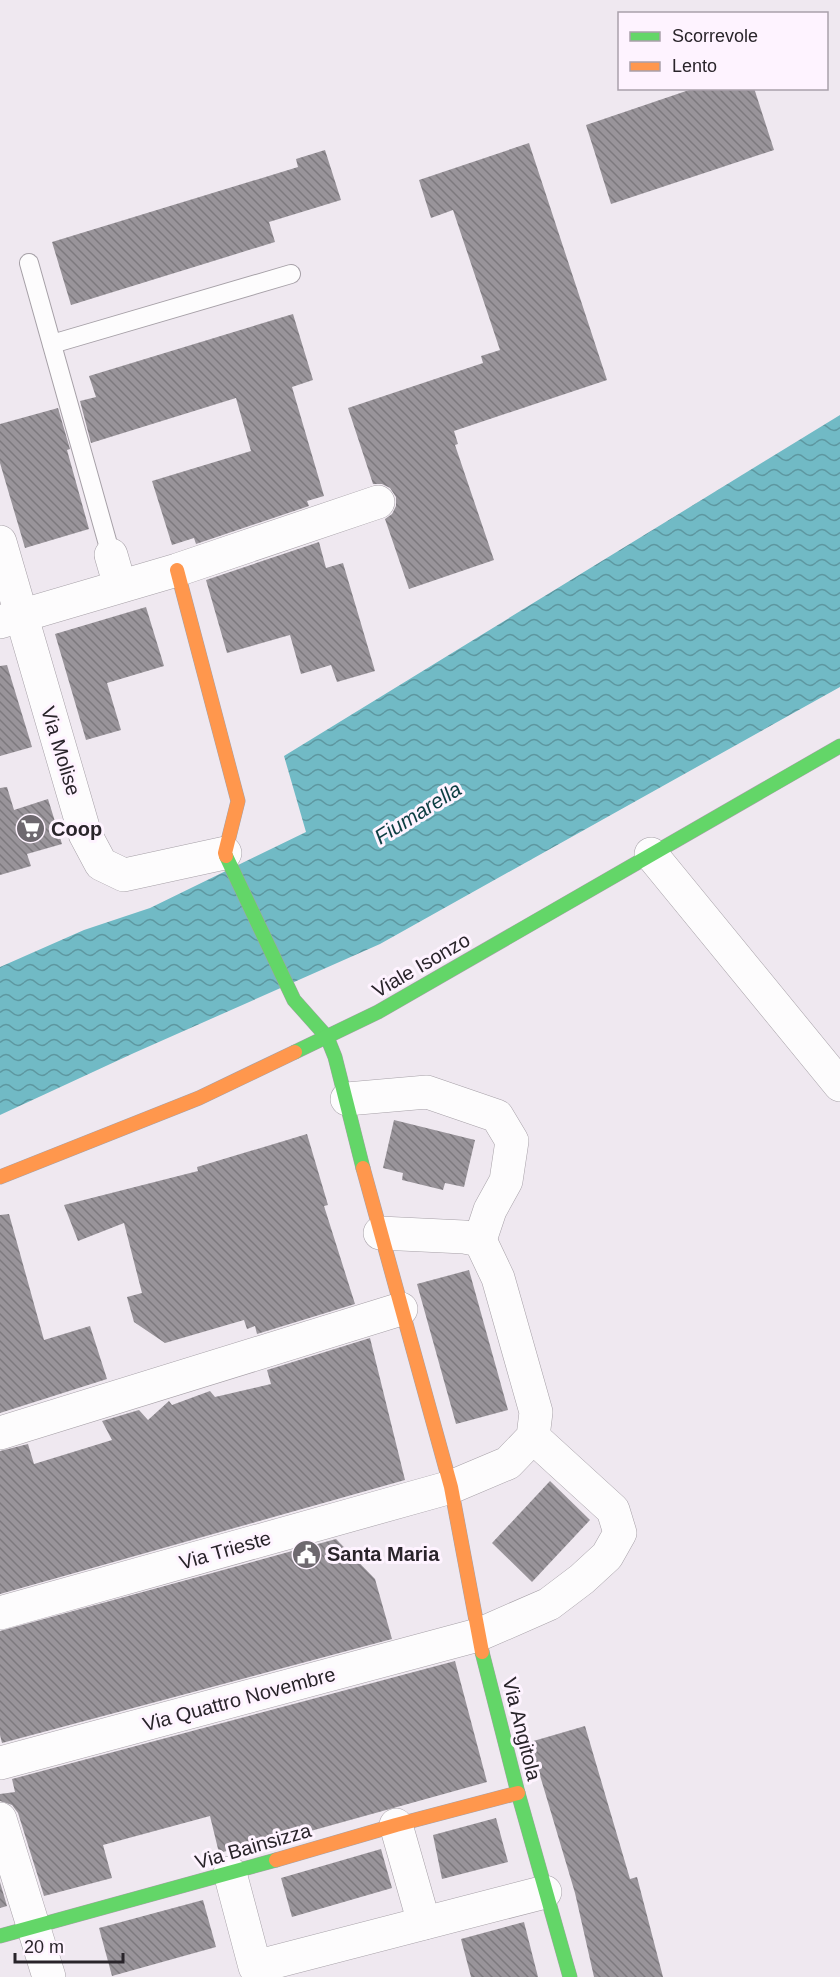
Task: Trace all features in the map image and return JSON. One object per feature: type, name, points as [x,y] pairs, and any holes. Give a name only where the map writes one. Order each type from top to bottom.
[{"type":"street","points":[[10,619],[177,570],[378,502]]},
{"type":"street","name":"Via Molise","points":[[0,542],[10,619],[85,834],[101,864],[124,875],[225,853]]},
{"type":"street","points":[[111,555],[120,586]]},
{"type":"street","points":[[177,570],[238,801],[225,853],[294,1000],[327,1037]]},
{"type":"street","name":"Viale Isonzo","points":[[0,1177],[199,1098],[378,1012],[840,746]]},
{"type":"street","points":[[651,854],[840,1085]]},
{"type":"street","name":"Via Angitola","points":[[327,1037],[347,1099],[380,1233],[451,1487],[478,1635],[518,1794],[570,1977]]},
{"type":"street","points":[[347,1099],[427,1092],[496,1116],[512,1141],[506,1181],[490,1209],[480,1240],[498,1278],[536,1412],[533,1437]]},
{"type":"street","points":[[380,1233],[464,1237],[480,1240]]},
{"type":"street","points":[[0,1433],[401,1309]]},
{"type":"street","name":"Via Trieste","points":[[0,1613],[451,1487],[508,1463],[533,1437]]},
{"type":"street","name":"Via Quattro Novembre","points":[[0,1763],[478,1635],[549,1604],[607,1556],[620,1533],[614,1510],[533,1437]]},
{"type":"street","name":"Via Bainsizza","points":[[0,1936],[396,1825],[518,1794]]},
{"type":"street","points":[[0,1819],[49,1977]]},
{"type":"street","points":[[396,1825],[423,1923]]},
{"type":"street","points":[[230,1873],[255,1967],[545,1892]]},
{"type":"lane","points":[[29,264],[111,555]]},
{"type":"lane","points":[[52,344],[291,274]]},
{"type":"water","name":"Fiumarella","points":[[840,415],[840,687],[380,944],[0,1115],[0,967],[84,930],[150,908],[306,832],[284,756]]},
{"type":"building","points":[[689,90],[755,90],[774,150],[611,204],[586,125]]},
{"type":"building","points":[[529,143],[607,380],[454,431],[458,444],[455,445],[494,560],[409,589],[385,519],[392,514],[396,506],[396,497],[390,488],[382,484],[373,484],[348,408],[483,363],[481,356],[500,350],[453,210],[431,218],[419,180]]},
{"type":"building","points":[[325,150],[341,200],[269,222],[275,242],[71,305],[52,242],[298,167],[296,159]]},
{"type":"building","points":[[293,314],[313,380],[292,387],[324,496],[307,501],[309,506],[196,544],[194,538],[172,545],[152,481],[251,451],[236,398],[91,443],[80,401],[96,397],[89,376]]},
{"type":"building","points":[[58,408],[89,529],[25,548],[0,463],[0,424]]},
{"type":"building","points":[[319,542],[326,568],[343,563],[375,671],[337,682],[331,665],[301,674],[290,635],[227,653],[206,580]]},
{"type":"building","points":[[146,607],[164,666],[107,683],[121,730],[86,740],[55,634]]},
{"type":"building","points":[[7,665],[32,747],[0,756],[0,666]]},
{"type":"building","name":"Coop","points":[[7,787],[14,810],[48,799],[62,844],[27,854],[31,866],[0,875],[0,788]]},
{"type":"building","points":[[394,1120],[475,1140],[464,1187],[445,1183],[443,1190],[402,1180],[403,1173],[383,1168]]},
{"type":"building","points":[[307,1134],[328,1205],[324,1206],[355,1304],[257,1334],[255,1326],[247,1329],[244,1320],[165,1343],[134,1322],[127,1297],[142,1293],[124,1223],[78,1241],[64,1205],[198,1171],[197,1167]]},
{"type":"building","points":[[9,1214],[44,1340],[90,1326],[107,1379],[0,1413],[0,1215]]},
{"type":"building","points":[[469,1270],[508,1410],[456,1424],[417,1284]]},
{"type":"building","points":[[370,1338],[405,1480],[0,1594],[0,1451],[28,1444],[34,1464],[112,1440],[102,1421],[139,1410],[148,1420],[169,1401],[172,1405],[210,1391],[215,1397],[271,1384],[267,1370]]},
{"type":"building","points":[[550,1481],[590,1520],[532,1582],[492,1543]]},
{"type":"building","points":[[336,1539],[375,1579],[392,1639],[2,1743],[0,1735],[0,1631]]},
{"type":"building","points":[[455,1661],[487,1782],[271,1842],[270,1840],[219,1853],[210,1816],[103,1845],[112,1878],[44,1896],[18,1813],[12,1805],[0,1801],[0,1794],[15,1792],[12,1779]]},
{"type":"building","points":[[585,1726],[630,1879],[637,1877],[663,1977],[594,1977],[575,1893],[530,1742]]},
{"type":"building","points":[[496,1818],[508,1862],[442,1879],[433,1835]]},
{"type":"building","points":[[381,1849],[392,1888],[292,1917],[281,1878]]},
{"type":"building","points":[[0,1882],[7,1906],[0,1908]]},
{"type":"building","points":[[203,1900],[216,1947],[112,1976],[99,1928]]},
{"type":"building","points":[[524,1922],[538,1977],[471,1977],[461,1939]]},
{"type":"traffic: fast","points":[[295,1052],[378,1012],[840,746]]},
{"type":"traffic: fast","points":[[226,856],[294,1000],[327,1037],[335,1057],[363,1168]]},
{"type":"traffic: fast","points":[[482,1652],[518,1793],[570,1977]]},
{"type":"traffic: fast","points":[[0,1936],[276,1860]]},
{"type":"traffic: slow","points":[[177,570],[238,801],[226,856]]},
{"type":"traffic: slow","points":[[0,1177],[199,1098],[295,1052]]},
{"type":"traffic: slow","points":[[363,1168],[451,1487],[482,1652]]},
{"type":"traffic: slow","points":[[276,1860],[518,1793]]},
{"type":"place","name":"Coop","points":[[30,829]]},
{"type":"place","name":"Santa Maria","points":[[306,1554]]}]
